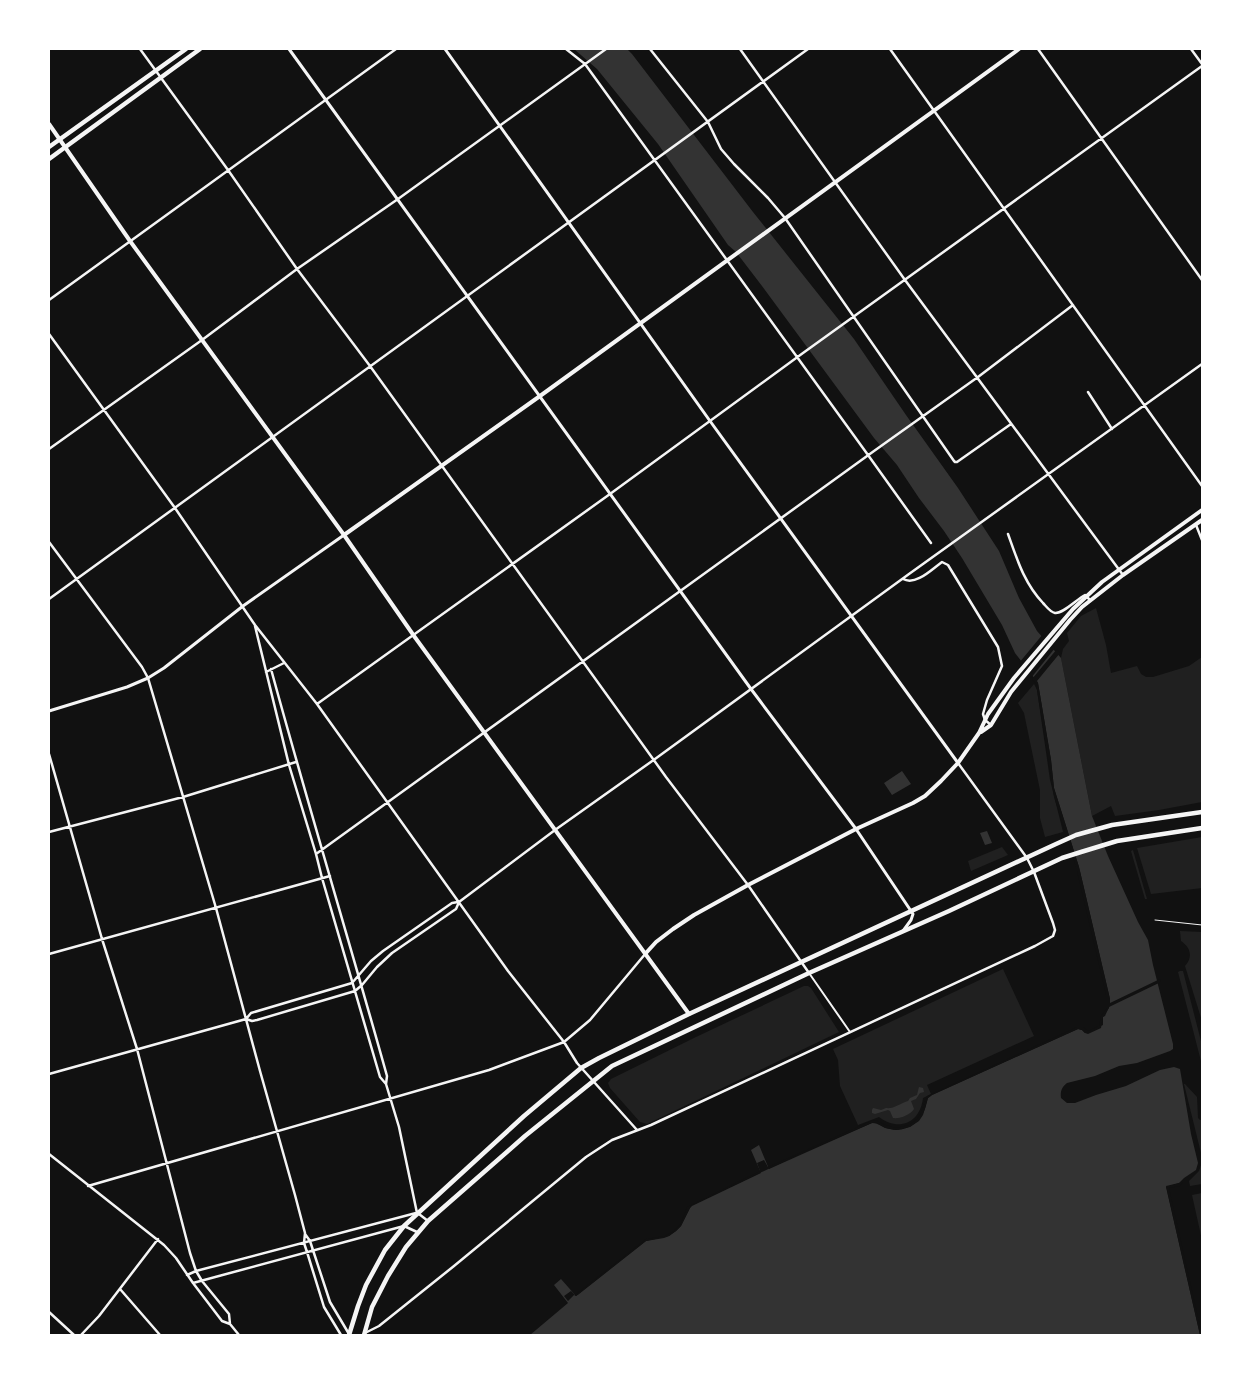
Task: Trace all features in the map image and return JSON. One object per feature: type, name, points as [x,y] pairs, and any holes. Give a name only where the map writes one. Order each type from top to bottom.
[{"type":"main road","points":[[49,147],[186,49]]},
{"type":"main road","points":[[49,158],[200,49]]},
{"type":"main road","points":[[344,535],[540,396],[1019,49]]},
{"type":"main road","points":[[49,124],[130,241],[344,535],[414,636],[689,1014]]},
{"type":"main road","points":[[979,733],[991,725],[1011,692],[1102,582],[1202,510]]},
{"type":"main road","points":[[646,954],[656,942],[673,929],[748,885],[856,829],[925,796],[958,762],[1014,678],[1064,619],[1089,598],[1202,520]]},
{"type":"main road","points":[[350,1335],[358,1306],[375,1267],[385,1250],[404,1226],[524,1116],[581,1068],[689,1014],[1056,844],[1112,825],[1202,812]]},
{"type":"main road","points":[[364,1334],[372,1307],[388,1276],[406,1247],[428,1221],[525,1136],[612,1066],[809,973],[1062,858],[1116,841],[1202,828]]},
{"type":"street","points":[[140,49],[655,759],[666,777],[748,885],[850,1032]]},
{"type":"street","points":[[289,49],[680,591],[856,829],[911,910],[913,917],[902,932]]},
{"type":"street","points":[[49,300],[396,49]]},
{"type":"street","points":[[364,1334],[380,1326],[586,1156],[612,1140],[650,1125],[1035,946],[1053,936],[1056,930],[1027,858],[710,421],[445,49]]},
{"type":"street","points":[[566,49],[585,64],[656,159],[726,260],[931,544]]},
{"type":"street","points":[[49,449],[202,340],[297,268],[398,199],[606,49]]},
{"type":"street","points":[[650,49],[708,122],[721,149],[785,218],[955,462],[1011,424]]},
{"type":"street","points":[[740,49],[905,280],[1123,575]]},
{"type":"street","points":[[49,599],[808,49]]},
{"type":"street","points":[[890,49],[1202,486]]},
{"type":"street","points":[[1038,49],[1202,280]]},
{"type":"street","points":[[317,704],[414,636],[1202,65],[1191,49]]},
{"type":"street","points":[[316,854],[978,377],[1072,305]]},
{"type":"street","points":[[49,334],[175,508],[255,625],[317,704],[508,971],[564,1042],[576,1063],[637,1130]]},
{"type":"street","points":[[246,1019],[251,1013],[352,983],[383,951],[452,903],[459,902],[555,830],[1202,364]]},
{"type":"street","points":[[1088,392],[1112,429]]},
{"type":"street","points":[[1196,524],[1202,540]]},
{"type":"street","points":[[1008,534],[1023,574],[1034,594],[1050,611],[1054,613],[1061,612],[1082,596],[1089,598]]},
{"type":"street","points":[[49,710],[127,687],[148,678],[164,668],[243,606],[344,535]]},
{"type":"street","points":[[49,542],[142,667],[148,678],[216,908],[305,1233],[310,1241],[330,1302],[350,1335]]},
{"type":"street","points":[[903,579],[907,581],[919,579],[942,562],[945,562],[998,647],[1002,666],[983,714],[985,720],[991,725]]},
{"type":"street","points":[[255,625],[289,765],[380,1078],[386,1084],[391,1098],[403,1142],[417,1213],[428,1221]]},
{"type":"street","points":[[266,672],[284,663]]},
{"type":"street","points":[[271,669],[296,762],[360,976],[387,1076],[386,1084]]},
{"type":"street","points":[[49,754],[102,939],[137,1049],[190,1253],[202,1281],[229,1314],[230,1324]]},
{"type":"street","points":[[49,832],[183,797],[296,762]]},
{"type":"street","points":[[49,954],[330,876]]},
{"type":"street","points":[[49,1074],[246,1019],[256,1020],[354,991],[392,953],[456,909],[459,902]]},
{"type":"street","points":[[88,1186],[488,1070],[564,1042],[590,1020],[646,954]]},
{"type":"street","points":[[49,1154],[158,1240],[176,1258],[192,1283],[222,1320],[230,1324],[240,1335]]},
{"type":"street","points":[[187,1275],[196,1270],[417,1213]]},
{"type":"street","points":[[192,1283],[404,1226],[418,1233]]},
{"type":"street","points":[[305,1233],[304,1243],[324,1307],[341,1335]]},
{"type":"street","points":[[81,1335],[158,1240]]},
{"type":"street","points":[[120,1289],[160,1335]]},
{"type":"street","points":[[324,1307],[330,1302]]},
{"type":"street","points":[[49,1312],[74,1335]]},
{"type":"lane","points":[[1155,920],[1202,925]]},
{"type":"shaded area","points":[[574,49],[627,49],[632,54],[753,212],[854,339],[958,488],[999,551],[1019,598],[1037,631],[1061,658],[1092,816],[1108,856],[1148,940],[1173,1049],[1137,1063],[1119,1066],[1095,1076],[1067,1083],[1062,1089],[1061,1098],[1067,1103],[1075,1103],[1126,1086],[1160,1070],[1174,1067],[1180,1069],[1198,1163],[1196,1170],[1179,1183],[1166,1187],[1200,1335],[530,1335],[568,1303],[554,1285],[561,1279],[576,1296],[646,1241],[669,1236],[681,1226],[692,1206],[761,1173],[751,1150],[759,1145],[769,1169],[872,1123],[896,1130],[911,1126],[920,1119],[928,1098],[932,1095],[1078,1029],[1085,1033],[1103,1025],[1103,1017],[1109,1008],[1110,999],[1079,867],[1054,788],[1038,683],[1015,653],[1002,625],[962,558],[897,465],[874,438],[736,252],[728,245],[658,144],[597,69]]},
{"type":"shaded area","points":[[1096,608],[1111,673],[1137,666],[1141,674],[1146,677],[1153,677],[1189,666],[1202,657],[1202,802],[1115,816],[1111,806],[1092,816],[1061,658],[1063,649],[1069,641],[1067,633],[1081,616]]},
{"type":"shaded area","points":[[1034,684],[1037,690],[1050,780],[1063,832],[1045,837],[1040,818],[1040,790],[1024,713],[1018,703]]},
{"type":"shaded area","points":[[902,771],[911,784],[892,795],[884,783]]},
{"type":"shaded area","points":[[987,831],[992,843],[985,845],[980,833]]},
{"type":"shaded area","points":[[1202,837],[1202,888],[1151,894],[1137,848]]},
{"type":"shaded area","points":[[1002,847],[1008,855],[971,871],[968,861]]},
{"type":"shaded area","points":[[1133,850],[1147,899],[1145,899],[1131,851]]},
{"type":"shaded area","points":[[1180,931],[1202,932],[1202,1021],[1185,966],[1188,963],[1190,953],[1181,941]]},
{"type":"shaded area","points":[[1003,969],[1034,1036],[927,1085],[931,1094],[923,1098],[918,1114],[913,1119],[901,1124],[894,1124],[879,1117],[858,1125],[840,1086],[838,1060],[833,1049]]},
{"type":"shaded area","points":[[1183,971],[1202,1045],[1202,1065],[1178,972]]},
{"type":"shaded area","points":[[804,986],[811,988],[839,1032],[647,1124],[640,1122],[610,1088],[608,1083],[611,1079]]},
{"type":"shaded area","points":[[1184,1084],[1197,1097],[1198,1118],[1202,1120],[1202,1157]]},
{"type":"shaded area","points":[[919,1087],[923,1088],[924,1092],[911,1101],[914,1109],[907,1115],[893,1118],[888,1110],[875,1114],[872,1113],[873,1108],[881,1110],[908,1101],[917,1095]]},
{"type":"shaded area","points":[[1202,1162],[1202,1184],[1190,1186],[1189,1181],[1199,1171]]},
{"type":"shaded area","points":[[1202,1193],[1202,1240],[1192,1195]]},
{"type":"pier","points":[[1043,634],[1055,648],[1031,678],[1019,663]]},
{"type":"pier","points":[[1057,649],[1060,653],[1037,681],[1054,788],[1079,867],[1110,1003],[1160,979],[1161,982],[1109,1007],[1103,1017],[1101,1028],[1088,1034],[1078,1029],[932,1095],[928,1098],[923,1115],[919,1121],[910,1127],[896,1130],[885,1128],[875,1122],[872,1123],[802,1153],[692,1205],[681,1226],[676,1231],[664,1238],[646,1241],[568,1301],[564,1296],[571,1291],[575,1295],[646,1239],[665,1236],[674,1231],[681,1223],[687,1207],[760,1171],[757,1163],[764,1160],[768,1167],[875,1120],[896,1128],[909,1125],[921,1113],[927,1096],[1077,1027],[1083,1027],[1088,1031],[1099,1026],[1101,1016],[1107,1008],[1107,999],[1076,867],[1054,797],[1036,684],[1032,679]]},
{"type":"pier","points":[[1183,1182],[1180,1186],[1169,1188],[1202,1335],[1200,1335],[1166,1186]]}]
